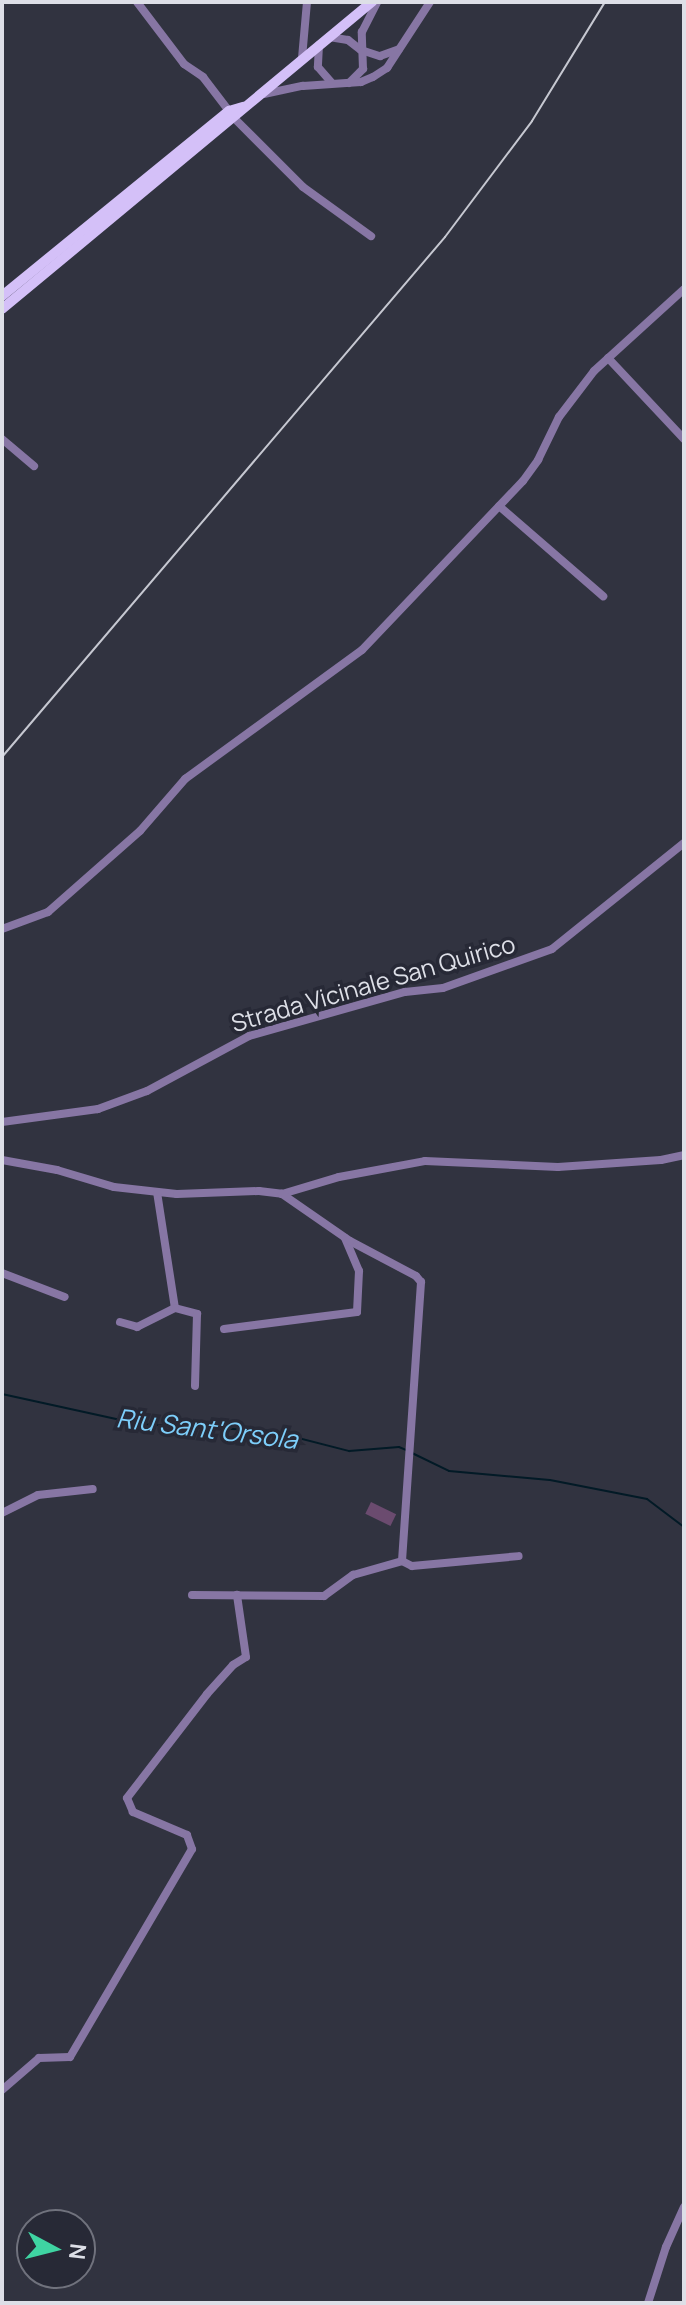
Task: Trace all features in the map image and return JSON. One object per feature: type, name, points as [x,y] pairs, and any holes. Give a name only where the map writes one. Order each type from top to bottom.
[{"type":"main road","points":[[2,296],[374,2]]},
{"type":"main road","points":[[2,309],[232,115]]},
{"type":"street","points":[[137,2],[184,64],[203,77],[232,115],[303,187],[371,236]]},
{"type":"street","points":[[302,58],[307,2]]},
{"type":"street","points":[[349,83],[363,69],[362,32],[374,2]]},
{"type":"street","points":[[255,96],[284,88],[361,82],[380,72],[403,46],[430,2]]},
{"type":"street","points":[[329,37],[352,41],[361,50],[380,56],[403,46]]},
{"type":"street","points":[[319,45],[320,71],[332,83]]},
{"type":"street","points":[[2,929],[48,912],[140,831],[185,779],[362,650],[523,481],[538,460],[559,417],[608,358],[684,289]]},
{"type":"street","points":[[608,358],[684,439]]},
{"type":"street","points":[[2,439],[34,466]]},
{"type":"street","points":[[499,506],[603,596]]},
{"type":"street","name":"Strada Vicinale San Quirico","points":[[2,1122],[98,1109],[147,1091],[249,1036],[405,992],[443,988],[552,949],[684,843]]},
{"type":"street","points":[[2,1160],[57,1170],[114,1187],[157,1192],[282,1194],[339,1177],[425,1161],[558,1167],[661,1160],[684,1155]]},
{"type":"street","points":[[157,1192],[175,1308]]},
{"type":"street","points":[[282,1194],[345,1237],[416,1276],[421,1282],[402,1561]]},
{"type":"street","points":[[224,1329],[357,1312],[359,1271],[345,1237]]},
{"type":"street","points":[[2,1273],[65,1297]]},
{"type":"street","points":[[120,1322],[137,1327],[175,1308],[197,1314],[195,1386]]},
{"type":"street","points":[[2,1513],[38,1495],[93,1489]]},
{"type":"street","points":[[192,1595],[324,1596],[353,1575],[402,1561],[412,1566],[519,1556]]},
{"type":"street","points":[[2,2090],[39,2058],[70,2057],[192,1849],[187,1835],[133,1812],[127,1798],[207,1694],[233,1665],[246,1657],[237,1595]]},
{"type":"street","points":[[648,2303],[666,2247],[684,2207]]},
{"type":"shaded area","points":[[371,1502],[396,1514],[390,1526],[365,1514]]},
{"type":"waterway","name":"Riu Sant'Orsola","points":[[2,1394],[138,1424],[271,1431],[349,1451],[399,1447],[406,1450]]},
{"type":"waterway","name":"Riu Sant'Orsola","points":[[412,1453],[449,1471],[550,1480],[647,1499],[684,1527]]},
{"type":"railway","points":[[2,757],[445,237],[532,121],[605,2]]}]
